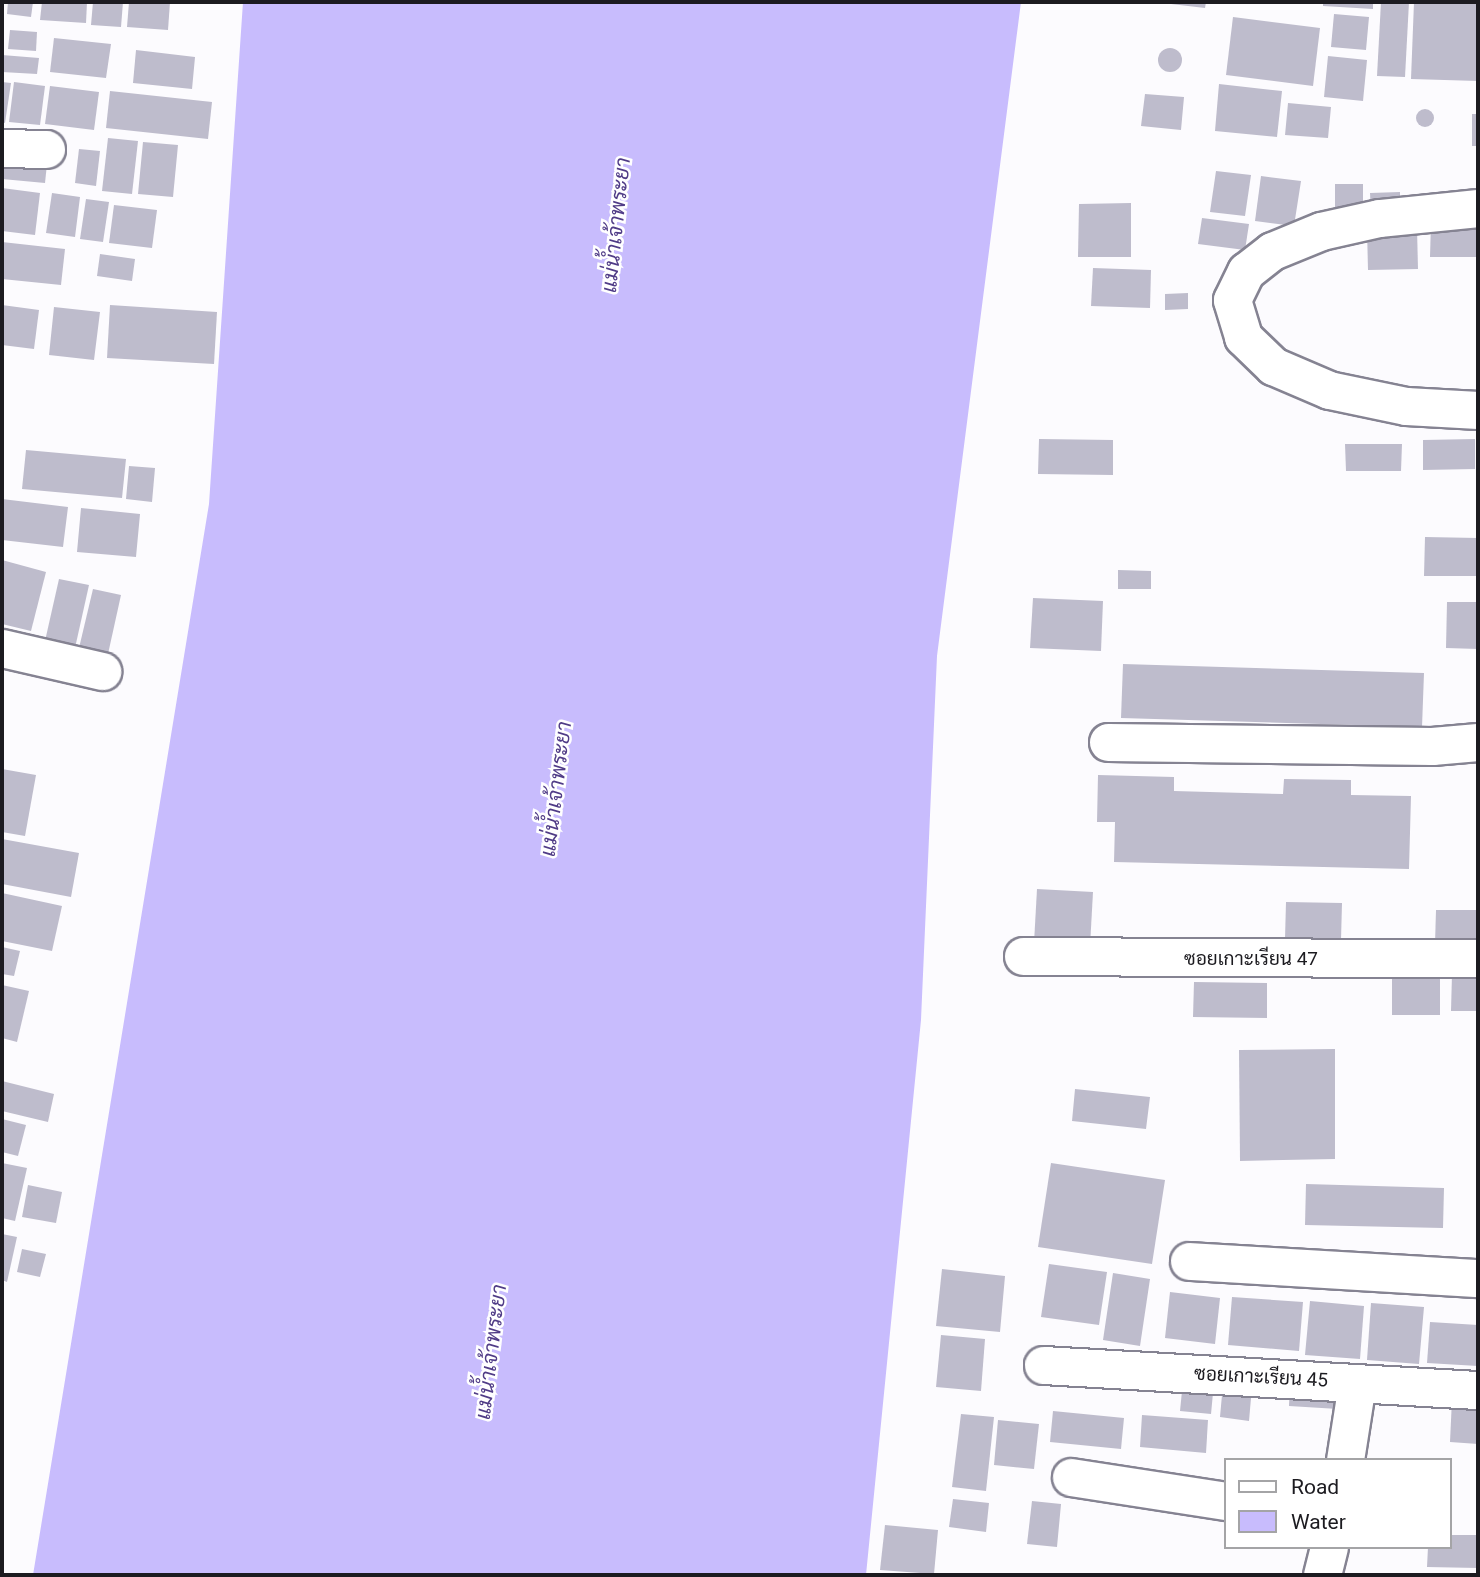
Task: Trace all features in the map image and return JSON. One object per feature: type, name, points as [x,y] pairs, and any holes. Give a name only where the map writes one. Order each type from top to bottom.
[{"type":"street","points":[[2,148],[46,149]]},
{"type":"street","points":[[1478,208],[1379,218],[1321,232],[1263,257],[1246,271],[1232,300],[1243,337],[1273,366],[1329,390],[1406,406],[1478,410]]},
{"type":"street","points":[[2,648],[102,671]]},
{"type":"street","points":[[1108,742],[1432,746],[1478,741]]},
{"type":"street","name":"ซอยเกาะเรียน 47","points":[[1023,956],[1478,958]]},
{"type":"street","points":[[1189,1261],[1478,1278]]},
{"type":"street","name":"ซอยเกาะเรียน 45","points":[[1043,1365],[1478,1390]]},
{"type":"street","points":[[1345,1458],[1357,1383]]},
{"type":"street","points":[[1071,1478],[1224,1501]]},
{"type":"street","points":[[1322,1575],[1328,1549]]},
{"type":"water","name":"แม่น้ำเจ้าพระยา","points":[[243,2],[1021,2],[937,656],[921,1020],[866,1575],[33,1575],[209,504]]},
{"type":"building","points":[[8,2],[33,2],[31,17],[7,14]]},
{"type":"building","points":[[42,2],[87,2],[86,23],[40,20]]},
{"type":"building","points":[[93,2],[123,2],[121,27],[91,25]]},
{"type":"building","points":[[129,2],[170,2],[168,30],[127,27]]},
{"type":"building","points":[[1154,2],[1206,2],[1205,8]]},
{"type":"building","points":[[1323,2],[1373,2],[1373,9],[1323,6]]},
{"type":"building","points":[[1381,2],[1409,2],[1405,77],[1377,76]]},
{"type":"building","points":[[1414,2],[1478,2],[1478,81],[1411,79]]},
{"type":"building","points":[[1334,14],[1369,17],[1366,50],[1331,47]]},
{"type":"building","points":[[1233,17],[1320,28],[1313,86],[1226,75]]},
{"type":"building","points":[[10,30],[37,32],[36,51],[8,49]]},
{"type":"building","points":[[54,38],[111,44],[106,78],[50,72]]},
{"type":"building","points":[[1165,48],[1175,48],[1182,55],[1182,65],[1175,72],[1165,72],[1158,65],[1158,55]]},
{"type":"building","points":[[136,50],[195,57],[192,89],[133,83]]},
{"type":"building","points":[[2,55],[39,58],[37,74],[2,72]]},
{"type":"building","points":[[1328,56],[1367,60],[1363,101],[1324,97]]},
{"type":"building","points":[[2,82],[11,83],[5,123],[2,122]]},
{"type":"building","points":[[14,82],[45,86],[40,125],[9,122]]},
{"type":"building","points":[[1219,84],[1282,91],[1277,137],[1215,131]]},
{"type":"building","points":[[50,86],[99,92],[94,130],[45,124]]},
{"type":"building","points":[[110,91],[212,102],[208,139],[106,128]]},
{"type":"building","points":[[1145,94],[1184,97],[1181,130],[1141,126]]},
{"type":"building","points":[[1288,103],[1331,107],[1328,138],[1285,135]]},
{"type":"building","points":[[1421,109],[1429,109],[1434,118],[1432,125],[1421,127],[1416,122],[1416,114]]},
{"type":"building","points":[[1472,114],[1478,114],[1478,146],[1472,146]]},
{"type":"building","points":[[108,138],[138,141],[132,194],[102,191]]},
{"type":"building","points":[[143,142],[178,145],[173,197],[138,194]]},
{"type":"building","points":[[79,149],[100,151],[96,186],[75,183]]},
{"type":"building","points":[[2,159],[47,164],[45,183],[2,179]]},
{"type":"building","points":[[1216,171],[1251,175],[1245,216],[1210,212]]},
{"type":"building","points":[[1261,176],[1301,181],[1294,226],[1255,221]]},
{"type":"building","points":[[1335,184],[1363,184],[1363,214],[1335,215]]},
{"type":"building","points":[[2,188],[40,193],[35,235],[2,231]]},
{"type":"building","points":[[1400,192],[1400,211],[1371,212],[1370,193]]},
{"type":"building","points":[[52,193],[80,197],[75,237],[46,233]]},
{"type":"building","points":[[86,199],[109,202],[103,242],[80,239]]},
{"type":"building","points":[[1131,203],[1131,257],[1078,257],[1079,204]]},
{"type":"building","points":[[114,205],[157,210],[152,248],[109,243]]},
{"type":"building","points":[[1202,218],[1249,224],[1245,250],[1198,244]]},
{"type":"building","points":[[1431,223],[1478,223],[1478,257],[1430,257]]},
{"type":"building","points":[[1417,228],[1418,269],[1368,270],[1367,229]]},
{"type":"building","points":[[2,242],[65,249],[61,285],[2,279]]},
{"type":"building","points":[[100,254],[135,259],[132,281],[97,276]]},
{"type":"building","points":[[1093,268],[1151,270],[1150,308],[1091,306]]},
{"type":"building","points":[[1188,293],[1188,309],[1165,310],[1165,294]]},
{"type":"building","points":[[2,305],[39,310],[34,349],[2,345]]},
{"type":"building","points":[[110,305],[217,312],[214,364],[107,358]]},
{"type":"building","points":[[54,307],[100,312],[94,360],[49,355]]},
{"type":"building","points":[[1039,439],[1113,440],[1113,475],[1038,474]]},
{"type":"building","points":[[1475,439],[1475,469],[1423,470],[1423,440]]},
{"type":"building","points":[[1345,444],[1402,444],[1401,471],[1346,471]]},
{"type":"building","points":[[26,450],[126,459],[122,498],[22,489]]},
{"type":"building","points":[[129,466],[155,468],[152,502],[126,499]]},
{"type":"building","points":[[2,499],[68,507],[63,547],[2,540]]},
{"type":"building","points":[[81,508],[140,514],[136,557],[77,552]]},
{"type":"building","points":[[1425,537],[1478,538],[1478,576],[1424,576]]},
{"type":"building","points":[[2,560],[46,572],[31,631],[2,624]]},
{"type":"building","points":[[1118,570],[1151,571],[1151,589],[1118,589]]},
{"type":"building","points":[[59,579],[89,585],[75,648],[45,641]]},
{"type":"building","points":[[93,589],[121,595],[108,654],[79,648]]},
{"type":"building","points":[[1033,598],[1103,601],[1101,651],[1030,648]]},
{"type":"building","points":[[1447,602],[1478,602],[1478,649],[1446,648]]},
{"type":"building","points":[[1123,664],[1424,673],[1422,727],[1121,718]]},
{"type":"building","points":[[2,769],[36,775],[25,836],[2,832]]},
{"type":"building","points":[[1098,775],[1174,777],[1174,791],[1283,794],[1284,779],[1351,780],[1351,795],[1411,796],[1409,869],[1114,862],[1115,822],[1097,822]]},
{"type":"building","points":[[2,839],[79,853],[71,897],[2,884]]},
{"type":"building","points":[[1037,889],[1093,892],[1090,946],[1034,943]]},
{"type":"building","points":[[2,893],[62,906],[52,951],[2,941]]},
{"type":"building","points":[[1286,902],[1342,903],[1341,940],[1285,939]]},
{"type":"building","points":[[1436,910],[1478,910],[1478,945],[1435,944]]},
{"type":"building","points":[[2,947],[20,951],[14,976],[2,974]]},
{"type":"building","points":[[1392,970],[1440,971],[1440,1015],[1392,1015]]},
{"type":"building","points":[[1452,974],[1478,974],[1478,1011],[1451,1011]]},
{"type":"building","points":[[1194,982],[1267,983],[1267,1018],[1193,1017]]},
{"type":"building","points":[[2,985],[29,991],[17,1042],[2,1038]]},
{"type":"building","points":[[1335,1049],[1335,1159],[1240,1161],[1239,1050]]},
{"type":"building","points":[[2,1081],[54,1094],[48,1122],[2,1111]]},
{"type":"building","points":[[1075,1089],[1150,1097],[1146,1129],[1072,1121]]},
{"type":"building","points":[[2,1119],[26,1125],[18,1156],[2,1152]]},
{"type":"building","points":[[2,1163],[27,1168],[15,1221],[2,1218]]},
{"type":"building","points":[[1051,1163],[1165,1180],[1152,1264],[1038,1247]]},
{"type":"building","points":[[1306,1184],[1444,1188],[1443,1228],[1305,1225]]},
{"type":"building","points":[[28,1185],[62,1192],[56,1223],[22,1217]]},
{"type":"building","points":[[2,1234],[17,1237],[7,1282],[2,1280]]},
{"type":"building","points":[[22,1249],[46,1254],[40,1277],[17,1272]]},
{"type":"building","points":[[1049,1264],[1107,1272],[1099,1325],[1041,1317]]},
{"type":"building","points":[[942,1269],[1005,1276],[1000,1332],[936,1326]]},
{"type":"building","points":[[1113,1273],[1150,1279],[1140,1346],[1103,1340]]},
{"type":"building","points":[[1170,1292],[1220,1298],[1215,1344],[1165,1338]]},
{"type":"building","points":[[1232,1297],[1303,1302],[1299,1351],[1228,1345]]},
{"type":"building","points":[[1310,1301],[1364,1306],[1360,1359],[1305,1355]]},
{"type":"building","points":[[1371,1303],[1424,1307],[1419,1364],[1367,1360]]},
{"type":"building","points":[[1430,1322],[1478,1325],[1478,1366],[1427,1363]]},
{"type":"building","points":[[941,1335],[985,1339],[981,1391],[936,1387]]},
{"type":"building","points":[[1290,1384],[1339,1387],[1338,1409],[1289,1406]]},
{"type":"building","points":[[1182,1391],[1213,1393],[1211,1414],[1180,1411]]},
{"type":"building","points":[[1222,1395],[1251,1398],[1249,1421],[1220,1417]]},
{"type":"building","points":[[1452,1399],[1478,1400],[1478,1444],[1450,1442]]},
{"type":"building","points":[[1053,1411],[1124,1418],[1121,1449],[1050,1442]]},
{"type":"building","points":[[961,1414],[994,1417],[986,1491],[952,1487]]},
{"type":"building","points":[[1142,1415],[1208,1420],[1206,1453],[1140,1447]]},
{"type":"building","points":[[998,1420],[1039,1424],[1034,1469],[994,1465]]},
{"type":"building","points":[[953,1499],[989,1503],[986,1532],[949,1527]]},
{"type":"building","points":[[1032,1501],[1061,1504],[1057,1547],[1027,1544]]},
{"type":"building","points":[[885,1525],[938,1530],[934,1574],[880,1570]]},
{"type":"building","points":[[1452,1535],[1478,1535],[1478,1568],[1427,1567],[1428,1549],[1452,1549]]}]
